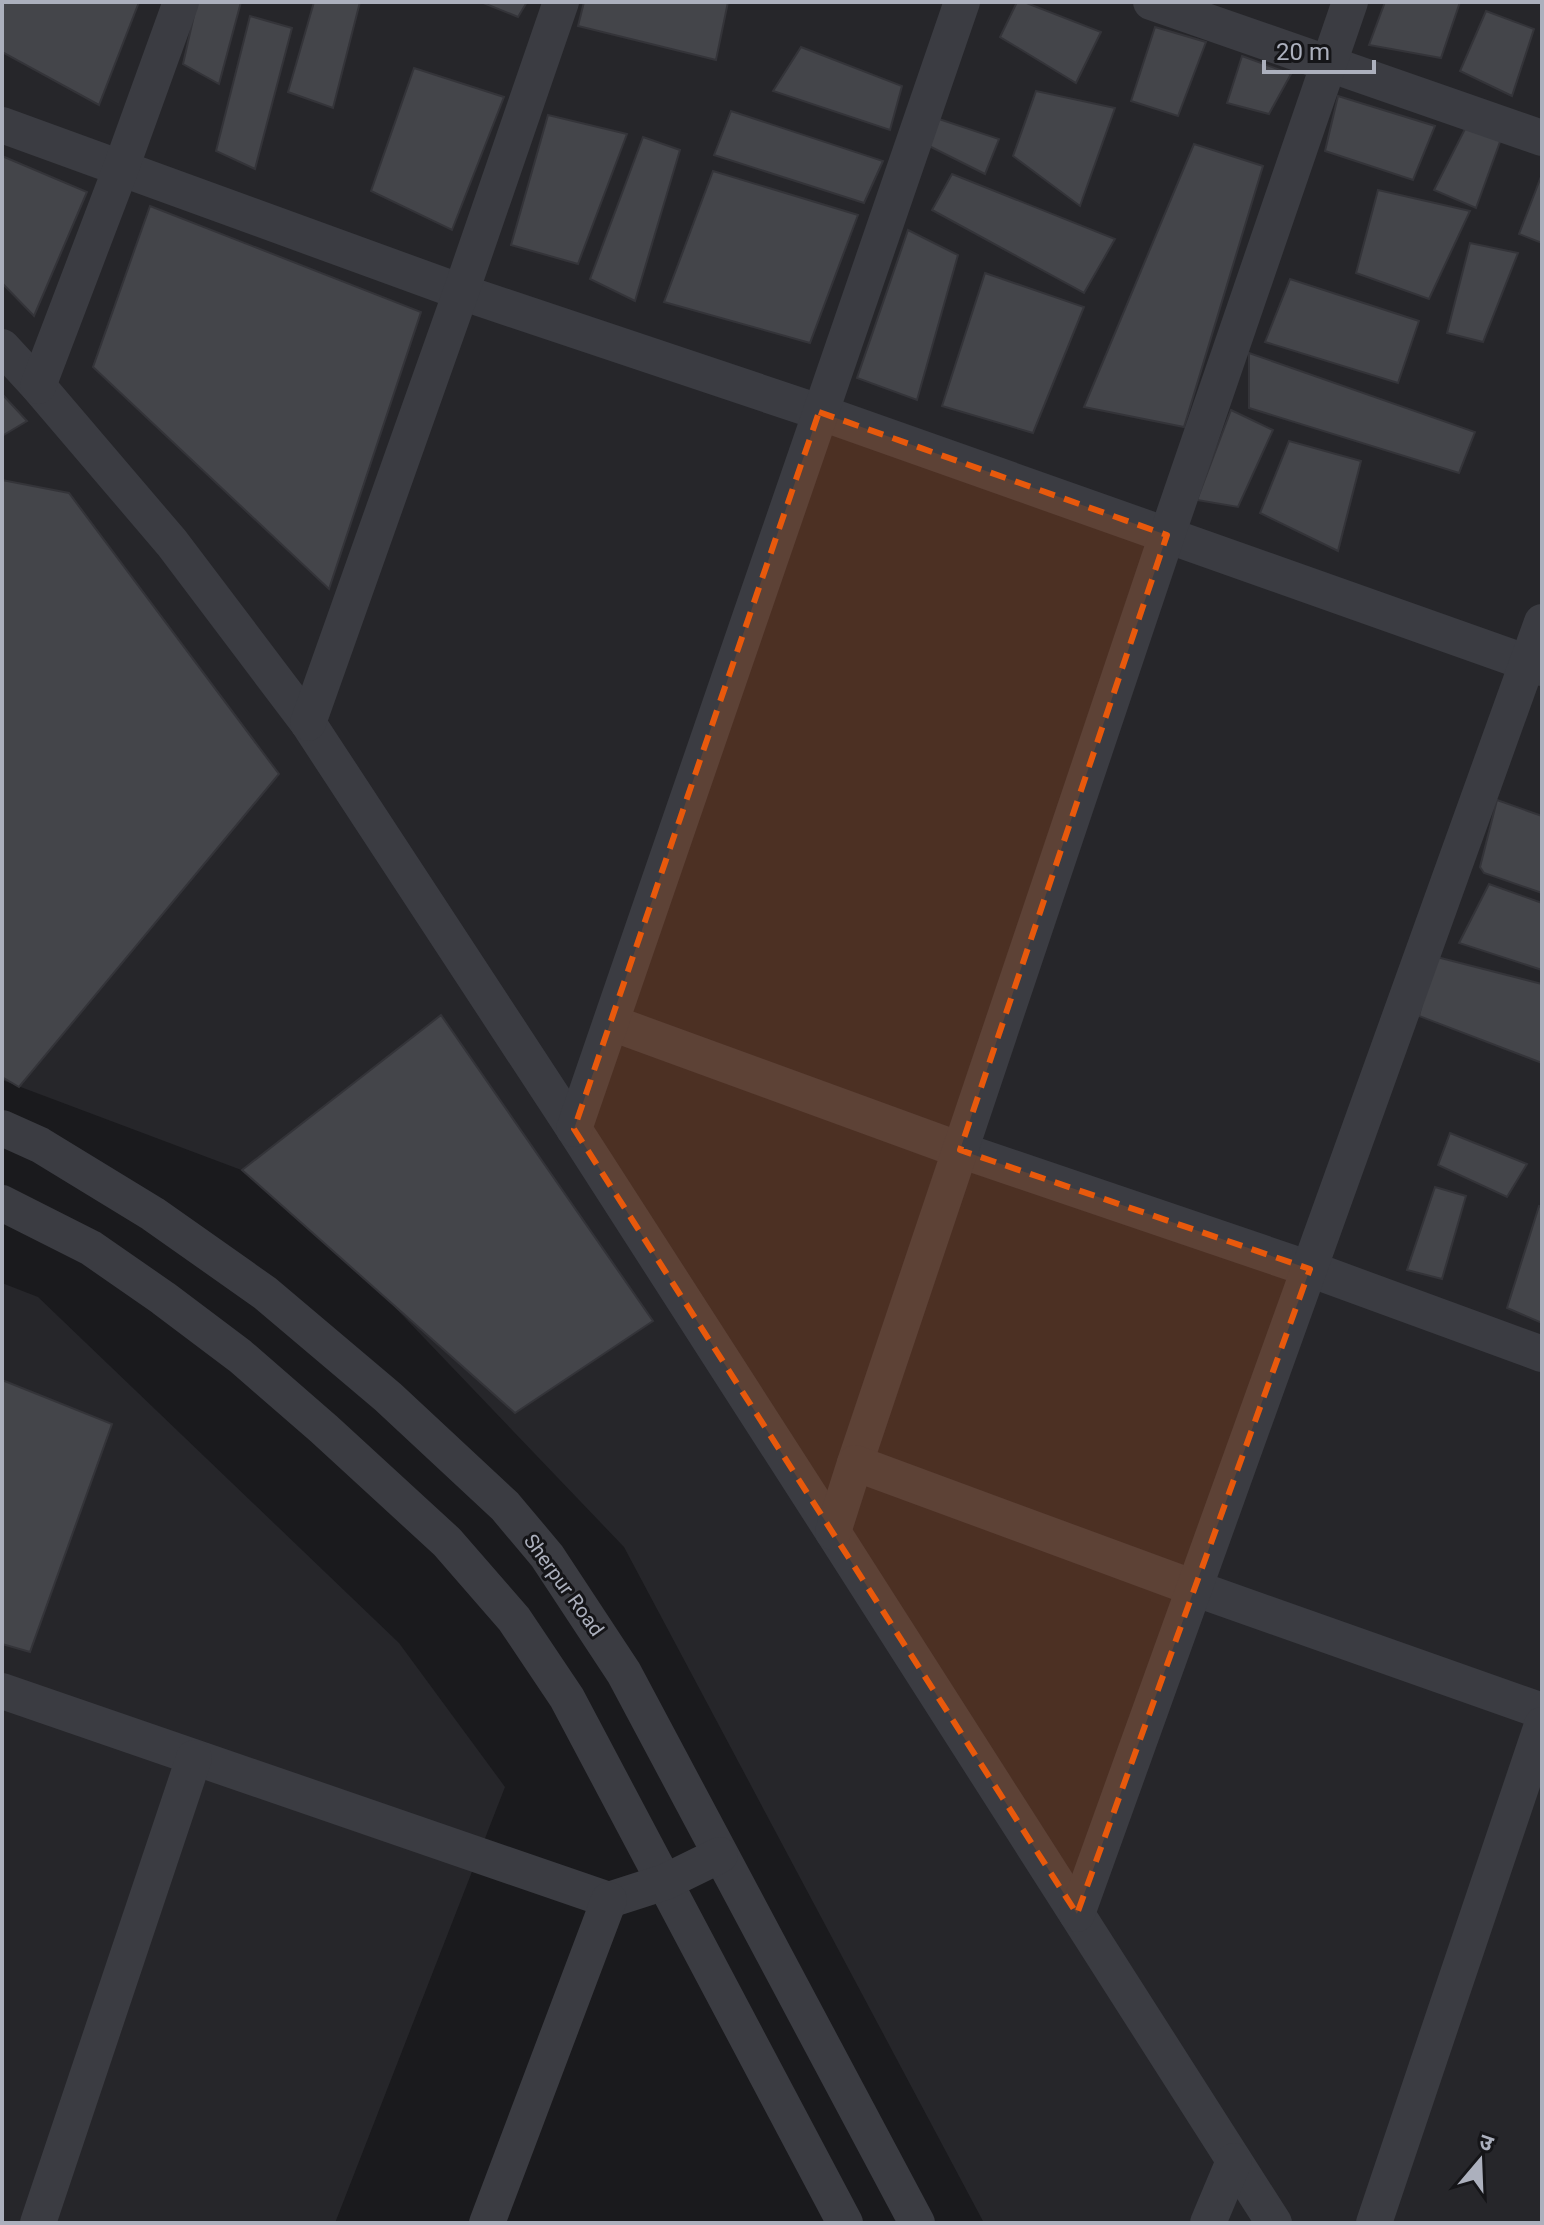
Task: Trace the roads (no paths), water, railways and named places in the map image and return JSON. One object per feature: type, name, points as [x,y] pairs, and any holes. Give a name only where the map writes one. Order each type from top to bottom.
[{"type":"street","points":[[38,386],[181,2]]},
{"type":"street","points":[[308,723],[561,2]]},
{"type":"street","points":[[574,1129],[962,2]]},
{"type":"street","points":[[1151,2],[1542,138]]},
{"type":"street","points":[[833,1532],[1167,535],[1350,2]]},
{"type":"street","points":[[2,125],[461,292],[819,412],[1535,665]]},
{"type":"street","points":[[2,347],[172,543],[308,723],[574,1129],[1274,2223]]},
{"type":"street","points":[[1077,1914],[1310,1269],[1535,665],[1542,622]]},
{"type":"street","points":[[612,1023],[960,1150],[1310,1269],[1542,1354]]},
{"type":"street","name":"Sherpur Road","points":[[2,1128],[40,1145],[153,1214],[265,1293],[388,1397],[505,1506],[547,1556],[624,1673],[917,2223]]},
{"type":"street","points":[[2,1203],[91,1248],[229,1348],[324,1429],[447,1542],[514,1619],[567,1698],[845,2223]]},
{"type":"street","points":[[855,1463],[1194,1588],[1542,1711]]},
{"type":"street","points":[[2,1691],[609,1900],[665,1882],[720,1855]]},
{"type":"street","points":[[1374,2223],[1542,1725]]},
{"type":"street","points":[[38,2223],[194,1758]]},
{"type":"street","points":[[487,2223],[609,1900]]},
{"type":"street","points":[[1208,2223],[1234,2161]]}]
